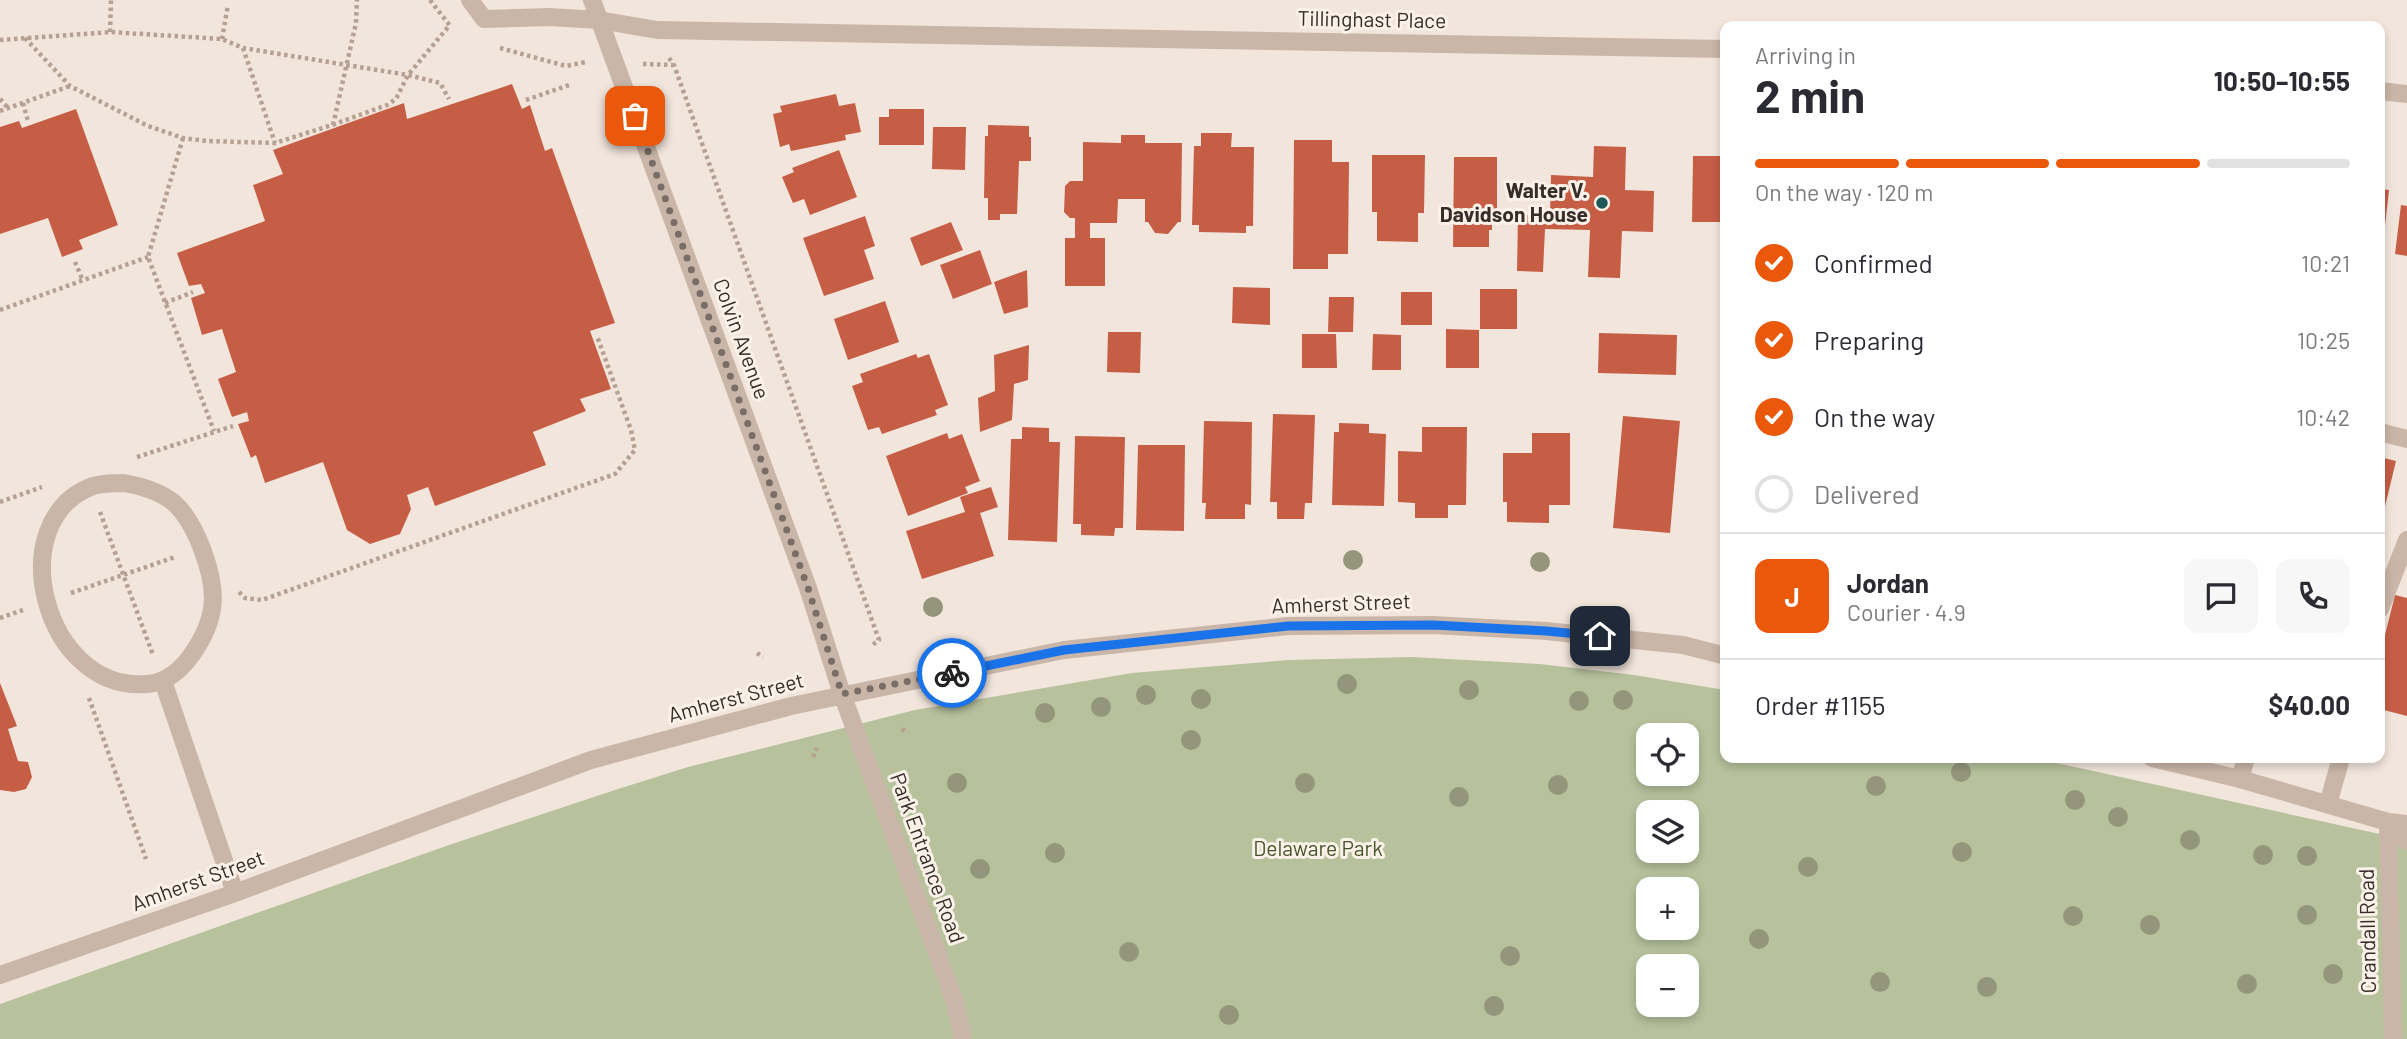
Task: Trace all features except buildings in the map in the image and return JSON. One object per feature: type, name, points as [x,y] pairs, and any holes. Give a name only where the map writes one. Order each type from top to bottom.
[{"type":"street","name":"Tillinghast Place","points":[[470,0],[484,19],[549,17],[599,20],[657,30],[1720,49]]},
{"type":"street","name":"Colvin Avenue","points":[[592,0],[808,588],[842,694]]},
{"type":"street","points":[[2385,92],[2407,94]]},
{"type":"street","points":[[2385,433],[2407,439]]},
{"type":"street","points":[[124,483],[146,487],[171,500],[184,515],[201,547],[208,568],[212,609],[203,636],[194,651],[175,674],[163,681],[133,685],[101,678],[87,669],[62,645],[49,619],[38,585],[37,547],[43,530],[63,502],[91,487],[124,483]]},
{"type":"street","points":[[2385,596],[2407,540]]},
{"type":"street","name":"Amherst Street","points":[[0,975],[235,893],[590,760],[791,705],[1064,650],[1288,626],[1433,625],[1546,631],[1683,645],[1720,654]]},
{"type":"street","points":[[163,681],[235,893]]},
{"type":"street","name":"Park Entrance Road","points":[[842,694],[955,1002],[963,1039]]},
{"type":"street","points":[[2173,763],[2240,779],[2388,822],[2407,824]]},
{"type":"street","points":[[2240,779],[2245,763]]},
{"type":"street","points":[[2328,804],[2340,763]]},
{"type":"street","points":[[2388,822],[2407,841]]},
{"type":"street","name":"Crandall Road","points":[[2388,822],[2393,1039]]},
{"type":"path","points":[[110,32],[111,0]]},
{"type":"path","points":[[332,125],[356,23],[357,0]]},
{"type":"path","points":[[222,39],[229,5]]},
{"type":"path","points":[[24,38],[70,86],[148,126],[183,138],[275,143],[332,125],[387,105],[396,99],[408,75],[449,26]]},
{"type":"path","points":[[0,40],[110,32],[222,39],[243,48],[408,75],[440,83],[449,99]]},
{"type":"path","points":[[243,48],[275,143]]},
{"type":"path","points":[[566,66],[580,62]]},
{"type":"path","points":[[654,64],[674,65],[879,639],[871,646]]},
{"type":"path","points":[[526,100],[572,84]]},
{"type":"path","points":[[0,111],[70,86]]},
{"type":"path","points":[[0,99],[8,108]]},
{"type":"path","points":[[23,103],[28,121]]},
{"type":"path","points":[[183,138],[148,257],[214,432]]},
{"type":"path","points":[[0,310],[148,257]]},
{"type":"path","points":[[75,262],[83,281]]},
{"type":"path","points":[[165,303],[193,292]]},
{"type":"path","points":[[231,584],[245,598],[262,600],[615,474],[635,450],[631,430],[597,336]]},
{"type":"path","points":[[96,502],[155,660]]},
{"type":"path","points":[[59,597],[186,553]]},
{"type":"path","points":[[0,618],[23,610]]},
{"type":"path","points":[[757,653],[763,657]]},
{"type":"path","points":[[902,729],[908,733]]},
{"type":"path","points":[[813,757],[817,748]]},
{"type":"green space","name":"Delaware Park","points":[[1412,657],[1540,664],[1634,675],[1720,689],[1720,763],[2057,763],[2407,840],[2407,1039],[0,1039],[0,1004],[449,845],[618,789],[688,767],[915,710],[1132,673],[1289,660]]},
{"type":"way so far","points":[[635,116],[808,588],[842,694],[952,673]]},
{"type":"place","name":"Walter V. Davidson House","points":[[1602,203]]},
{"type":"route","points":[[952,673],[1064,650],[1288,626],[1433,625],[1600,636]]}]
